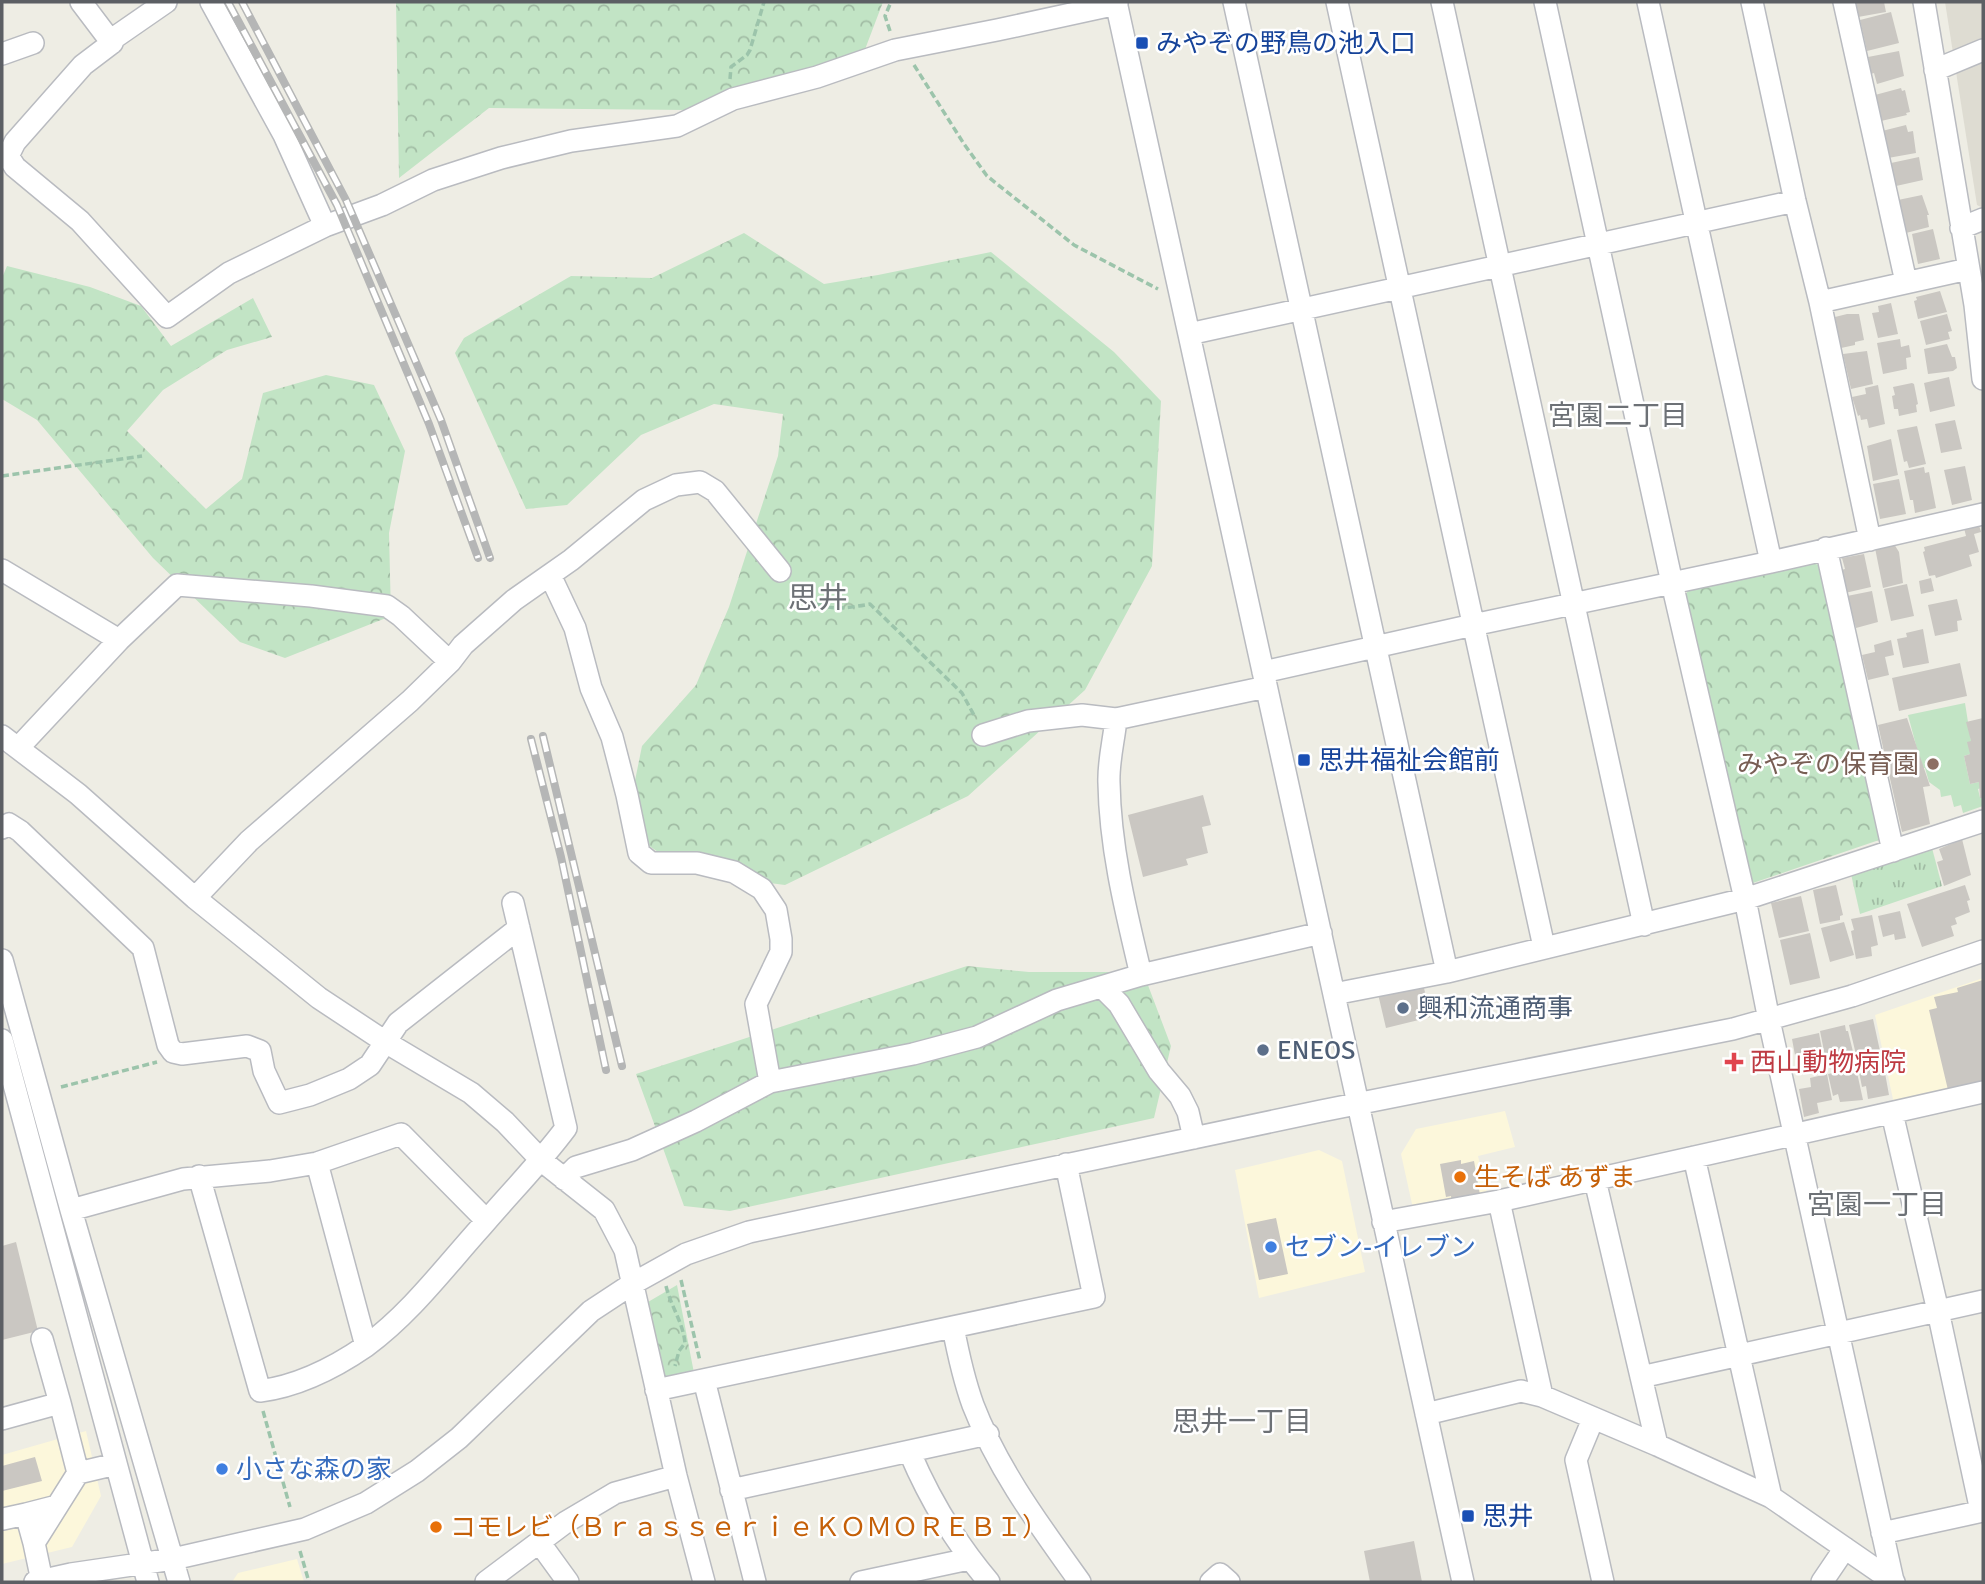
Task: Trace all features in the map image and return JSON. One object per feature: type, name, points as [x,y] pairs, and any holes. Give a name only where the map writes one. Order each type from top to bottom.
[{"type":"street","points":[[81,2],[112,43]]},
{"type":"street","points":[[166,2],[114,38],[112,43],[83,65],[15,142],[8,156],[15,167],[80,221],[167,317],[229,273],[325,226],[382,205],[433,180],[502,158],[571,141],[677,126],[733,99],[817,77],[901,48],[1116,3],[1463,1582]]},
{"type":"street","points":[[211,2],[284,135],[325,226]]},
{"type":"street","points":[[1234,2],[1447,972]]},
{"type":"street","points":[[1337,2],[1545,947]]},
{"type":"street","points":[[1442,2],[1644,925]]},
{"type":"street","points":[[1545,2],[1672,583],[1745,899],[1769,1020],[1893,1582]]},
{"type":"street","points":[[1648,2],[1771,562]]},
{"type":"street","points":[[1752,2],[1820,302],[1870,540]]},
{"type":"street","points":[[1844,2],[1906,282]]},
{"type":"street","points":[[1924,2],[1975,305],[1983,370]]},
{"type":"street","points":[[2,54],[33,43]]},
{"type":"street","points":[[1935,70],[1983,50]]},
{"type":"street","points":[[1189,334],[1795,201]]},
{"type":"street","points":[[1961,228],[1983,219]]},
{"type":"street","points":[[1820,302],[1968,269]]},
{"type":"street","points":[[195,898],[248,841],[390,719],[450,662],[463,645],[514,600],[550,575],[643,500],[676,485],[700,482],[715,491],[780,571]]},
{"type":"street","points":[[982,735],[1028,721],[1082,715],[1116,719],[1377,648],[1473,625],[1983,514]]},
{"type":"street","points":[[1826,548],[1892,851]]},
{"type":"street","points":[[2,570],[119,640]]},
{"type":"street","points":[[550,575],[575,628],[591,688],[612,737],[628,795],[639,853],[651,863],[697,863],[734,872],[762,889],[776,909],[781,952],[756,1004],[770,1082]]},
{"type":"street","points":[[450,662],[387,606],[177,585],[10,742],[78,794],[195,898],[319,998],[387,1043],[471,1093],[505,1122],[542,1161],[604,1210],[625,1250],[676,1476],[704,1582]]},
{"type":"street","points":[[1116,719],[1108,779],[1110,811],[1121,892],[1140,975]]},
{"type":"street","points":[[1334,995],[1447,972],[1745,899],[1983,821]]},
{"type":"street","points":[[2,828],[9,824],[20,831],[143,948],[168,1045],[173,1052],[183,1054],[247,1046],[260,1051],[264,1070],[279,1102],[310,1095],[349,1079],[370,1065],[398,1023],[519,929]]},
{"type":"street","points":[[200,1176],[260,1391],[278,1388],[342,1363],[396,1321],[542,1161],[566,1128],[513,903]]},
{"type":"street","points":[[564,1179],[576,1167],[632,1150],[770,1082],[913,1054],[977,1037],[1057,1000],[1140,975],[1321,933]]},
{"type":"street","points":[[26,1514],[34,1543],[38,1581],[146,1573],[173,1559],[305,1529],[366,1503],[417,1471],[459,1438],[591,1311],[686,1254],[749,1233],[1066,1164],[1769,1020],[1862,993],[1983,951]]},
{"type":"street","points":[[2,960],[179,1582]]},
{"type":"street","points":[[1102,987],[1119,1004],[1159,1071],[1180,1096],[1188,1112],[1194,1138]]},
{"type":"street","points":[[2,1040],[9,1099],[146,1573]]},
{"type":"street","points":[[1383,1222],[1499,1201],[1983,1092]]},
{"type":"street","points":[[1882,1533],[1982,1511],[1892,1112]]},
{"type":"street","points":[[71,1210],[183,1179],[270,1171],[317,1163],[401,1134],[486,1220]]},
{"type":"street","points":[[1694,1157],[1771,1497]]},
{"type":"street","points":[[317,1163],[366,1346]]},
{"type":"street","points":[[656,1390],[1094,1297],[1066,1164]]},
{"type":"street","points":[[1595,1180],[1657,1445]]},
{"type":"street","points":[[1499,1201],[1542,1396]]},
{"type":"street","points":[[1641,1377],[1983,1301]]},
{"type":"street","points":[[953,1326],[962,1371],[974,1408],[1008,1478],[1080,1582]]},
{"type":"street","points":[[42,1339],[78,1473]]},
{"type":"street","points":[[704,1380],[755,1582]]},
{"type":"street","points":[[1426,1414],[1521,1391],[1542,1396],[1771,1497],[1893,1582]]},
{"type":"street","points":[[2,1419],[60,1403]]},
{"type":"street","points":[[1593,1419],[1576,1461],[1603,1582]]},
{"type":"street","points":[[731,1490],[988,1434]]},
{"type":"street","points":[[910,1452],[924,1486],[969,1559],[989,1582]]},
{"type":"street","points":[[34,1543],[78,1473],[116,1464]]},
{"type":"street","points":[[486,1582],[566,1522],[615,1493],[676,1476]]},
{"type":"street","points":[[3,1519],[57,1506]]},
{"type":"street","points":[[539,1542],[568,1582]]},
{"type":"street","points":[[1822,1582],[1845,1548]]},
{"type":"street","points":[[860,1582],[969,1559]]},
{"type":"street","points":[[1211,1582],[1220,1574],[1229,1582]]},
{"type":"path","points":[[733,99],[729,71],[750,50],[764,2]]},
{"type":"path","points":[[891,2],[885,16],[901,48],[987,176],[1074,245],[1181,300]]},
{"type":"path","points":[[2,476],[142,456]]},
{"type":"path","points":[[780,571],[785,580],[816,604],[840,610],[870,604],[962,693],[982,735]]},
{"type":"path","points":[[61,1087],[163,1060],[173,1052]]},
{"type":"path","points":[[679,1273],[704,1380]]},
{"type":"path","points":[[665,1281],[673,1310],[684,1331],[685,1343],[675,1361],[678,1385]]},
{"type":"path","points":[[260,1391],[290,1507]]},
{"type":"path","points":[[300,1552],[309,1582]]},
{"type":"shaded area","points":[[1945,2],[1983,2],[1983,208],[1977,205]]},
{"type":"shaded area","points":[[1983,978],[1983,1084],[1894,1104],[1875,1015]]},
{"type":"shaded area","points":[[1505,1111],[1515,1147],[1478,1156],[1488,1197],[1414,1213],[1401,1154],[1416,1129]]},
{"type":"shaded area","points":[[1319,1150],[1342,1161],[1365,1272],[1259,1298],[1235,1170]]},
{"type":"shaded area","points":[[86,1431],[101,1496],[72,1547],[2,1564],[2,1455]]},
{"type":"shaded area","points":[[297,1559],[304,1582],[232,1582],[238,1573]]},
{"type":"green space","points":[[396,2],[883,2],[864,52],[687,110],[489,108],[399,178]]},
{"type":"green space","points":[[744,233],[824,284],[991,252],[1114,352],[1161,401],[1152,566],[1085,690],[968,796],[785,885],[690,873],[625,830],[642,746],[696,685],[729,607],[778,456],[783,414],[714,404],[641,435],[567,505],[526,509],[455,353],[464,338],[571,276],[652,278]]},
{"type":"green space","points":[[7,266],[90,287],[141,306],[171,346],[253,298],[272,337],[227,350],[163,390],[127,431],[206,509],[242,479],[263,393],[326,375],[374,385],[405,451],[389,533],[391,616],[285,658],[240,642],[153,558],[37,420],[2,399],[2,278]]},
{"type":"green space","points":[[1810,561],[1820,566],[1882,839],[1750,884],[1685,595],[1691,587]]},
{"type":"green space","points":[[1965,703],[1971,741],[1970,754],[1964,756],[1970,784],[1979,782],[1981,788],[1978,789],[1980,798],[1983,798],[1983,806],[1963,813],[1961,805],[1954,807],[1951,795],[1941,797],[1940,790],[1929,782],[1925,768],[1922,768],[1908,715]]},
{"type":"green space","points":[[1932,848],[1942,886],[1860,914],[1851,874]]},
{"type":"green space","points":[[967,966],[1029,972],[1143,972],[1171,1046],[1154,1118],[730,1211],[684,1206],[636,1074]]},
{"type":"green space","points":[[677,1285],[694,1373],[672,1379],[661,1374],[648,1302]]},
{"type":"building","points":[[1855,2],[1884,2],[1886,12],[1858,17]]},
{"type":"building","points":[[1891,12],[1899,43],[1867,51],[1860,20]]},
{"type":"building","points":[[1899,51],[1904,76],[1877,84],[1874,73],[1871,74],[1868,57]]},
{"type":"building","points":[[1901,88],[1902,91],[1905,90],[1910,112],[1881,121],[1875,95]]},
{"type":"building","points":[[1906,125],[1908,132],[1913,131],[1916,153],[1888,158],[1882,131]]},
{"type":"building","points":[[1919,157],[1923,180],[1896,186],[1891,163]]},
{"type":"building","points":[[1922,195],[1929,215],[1929,227],[1906,233],[1898,200]]},
{"type":"building","points":[[1933,229],[1940,259],[1918,264],[1912,234]]},
{"type":"building","points":[[1940,291],[1947,312],[1918,319],[1914,301],[1917,300],[1916,297]]},
{"type":"building","points":[[1891,303],[1898,334],[1878,338],[1872,313],[1879,312],[1878,306]]},
{"type":"building","points":[[1859,314],[1864,340],[1841,348],[1835,317]]},
{"type":"building","points":[[1947,314],[1952,331],[1948,332],[1950,339],[1926,345],[1920,321]]},
{"type":"building","points":[[1900,339],[1901,347],[1909,345],[1911,357],[1906,358],[1907,369],[1883,374],[1877,343]]},
{"type":"building","points":[[1947,344],[1952,357],[1955,357],[1957,368],[1953,371],[1928,374],[1924,349]]},
{"type":"building","points":[[1867,351],[1873,384],[1851,389],[1843,354]]},
{"type":"building","points":[[1949,377],[1955,406],[1930,412],[1924,383]]},
{"type":"building","points":[[1912,383],[1918,404],[1917,412],[1899,416],[1898,409],[1894,409],[1893,387]]},
{"type":"building","points":[[1878,385],[1885,424],[1869,428],[1867,419],[1861,420],[1860,415],[1858,416],[1852,397],[1866,394],[1865,388]]},
{"type":"building","points":[[1955,420],[1962,449],[1941,453],[1935,424]]},
{"type":"building","points":[[1917,426],[1926,464],[1909,468],[1907,461],[1904,462],[1897,430]]},
{"type":"building","points":[[1891,439],[1898,475],[1873,481],[1867,446]]},
{"type":"building","points":[[1965,466],[1972,500],[1952,505],[1944,470]]},
{"type":"building","points":[[1924,467],[1925,473],[1929,472],[1936,508],[1915,513],[1904,471]]},
{"type":"building","points":[[1899,479],[1906,514],[1880,519],[1873,484]]},
{"type":"building","points":[[1979,525],[1981,532],[1974,534],[1979,552],[1969,555],[1972,566],[1936,578],[1935,575],[1929,576],[1924,547],[1966,536],[1964,528]]},
{"type":"building","points":[[1894,544],[1899,552],[1903,583],[1883,588],[1875,548]]},
{"type":"building","points":[[1864,554],[1871,587],[1845,593],[1842,558]]},
{"type":"building","points":[[1931,578],[1934,591],[1921,594],[1919,581]]},
{"type":"building","points":[[1907,584],[1914,616],[1891,621],[1884,589]]},
{"type":"building","points":[[1872,591],[1878,622],[1856,628],[1847,596]]},
{"type":"building","points":[[1957,599],[1962,620],[1957,621],[1958,631],[1935,636],[1928,605]]},
{"type":"building","points":[[1923,629],[1929,663],[1903,668],[1897,639],[1907,637],[1906,633]]},
{"type":"building","points":[[1891,640],[1894,655],[1885,657],[1889,675],[1868,680],[1862,655],[1875,652],[1874,645]]},
{"type":"building","points":[[1960,663],[1967,696],[1899,711],[1892,678]]},
{"type":"building","points":[[1907,718],[1930,786],[1923,787],[1930,824],[1902,832],[1878,725]]},
{"type":"building","points":[[1983,718],[1983,798],[1980,798],[1979,782],[1970,784],[1964,756],[1970,754],[1967,742],[1971,741],[1966,722]]},
{"type":"building","points":[[1203,795],[1211,825],[1202,827],[1208,853],[1186,859],[1188,865],[1143,877],[1128,815]]},
{"type":"building","points":[[1962,839],[1971,875],[1944,886],[1937,862],[1943,860],[1939,849]]},
{"type":"building","points":[[1836,885],[1843,915],[1840,920],[1820,924],[1813,890]]},
{"type":"building","points":[[1965,885],[1970,900],[1967,901],[1970,912],[1955,918],[1957,924],[1951,926],[1954,936],[1922,947],[1907,904]]},
{"type":"building","points":[[1801,896],[1809,931],[1779,938],[1771,903]]},
{"type":"building","points":[[1900,911],[1906,938],[1895,940],[1894,934],[1883,937],[1878,916]]},
{"type":"building","points":[[1872,915],[1878,945],[1871,947],[1872,956],[1856,959],[1851,919]]},
{"type":"building","points":[[1844,922],[1854,955],[1830,962],[1821,928]]},
{"type":"building","points":[[1810,933],[1820,978],[1790,985],[1780,940]]},
{"type":"building","points":[[1983,980],[1983,1082],[1948,1090],[1929,1010],[1937,1008],[1934,997],[1958,992],[1957,988]]},
{"type":"building","points":[[1423,984],[1431,1017],[1386,1028],[1378,994]]},
{"type":"building","points":[[1873,1019],[1880,1051],[1857,1059],[1849,1025]]},
{"type":"building","points":[[1845,1025],[1855,1060],[1827,1066],[1820,1031]]},
{"type":"building","points":[[1819,1033],[1824,1060],[1797,1066],[1792,1039]]},
{"type":"building","points":[[1883,1062],[1889,1095],[1868,1099],[1866,1086],[1862,1087],[1858,1067]]},
{"type":"building","points":[[1856,1068],[1863,1100],[1840,1102],[1838,1094],[1833,1096],[1828,1074]]},
{"type":"building","points":[[1827,1074],[1832,1100],[1817,1103],[1819,1113],[1804,1117],[1799,1089],[1811,1087],[1810,1078]]},
{"type":"building","points":[[1461,1160],[1461,1164],[1474,1161],[1480,1195],[1452,1204],[1451,1196],[1446,1197],[1440,1164]]},
{"type":"building","points":[[1276,1218],[1288,1274],[1259,1280],[1247,1224]]},
{"type":"building","points":[[16,1242],[38,1331],[2,1340],[2,1246]]},
{"type":"building","points":[[35,1457],[42,1481],[2,1491],[2,1466]]},
{"type":"building","points":[[1414,1541],[1422,1582],[1370,1582],[1364,1551]]},
{"type":"railway","points":[[228,2],[337,205],[429,424],[478,558]]},
{"type":"railway","points":[[242,2],[346,200],[441,420],[490,558]]},
{"type":"railway","points":[[543,736],[622,1066]]},
{"type":"railway","points":[[531,739],[561,857],[606,1070]]},
{"type":"place","name":"みやぞの野鳥の池入口","points":[[1142,43]]},
{"type":"place","name":"思井福祉会館前","points":[[1304,760]]},
{"type":"place","name":"みやぞの保育園","points":[[1933,764]]},
{"type":"place","name":"興和流通商事","points":[[1403,1008]]},
{"type":"place","name":"ENEOS","points":[[1263,1050]]},
{"type":"place","name":"西山動物病院","points":[[1734,1062]]},
{"type":"place","name":"生そば あずま","points":[[1460,1177]]},
{"type":"place","name":"セブン-イレブン","points":[[1271,1247]]},
{"type":"place","name":"小さな森の家","points":[[222,1469]]},
{"type":"place","name":"思井","points":[[1468,1516]]},
{"type":"place","name":"コモレビ（ＢｒａｓｓｅｒｉｅＫＯＭＯＲＥＢＩ）","points":[[436,1527]]},
{"type":"district","name":"宮園二丁目","points":[[1618,415]]},
{"type":"district","name":"思井","points":[[818,598]]},
{"type":"district","name":"宮園一丁目","points":[[1877,1204]]},
{"type":"district","name":"思井一丁目","points":[[1242,1421]]}]
